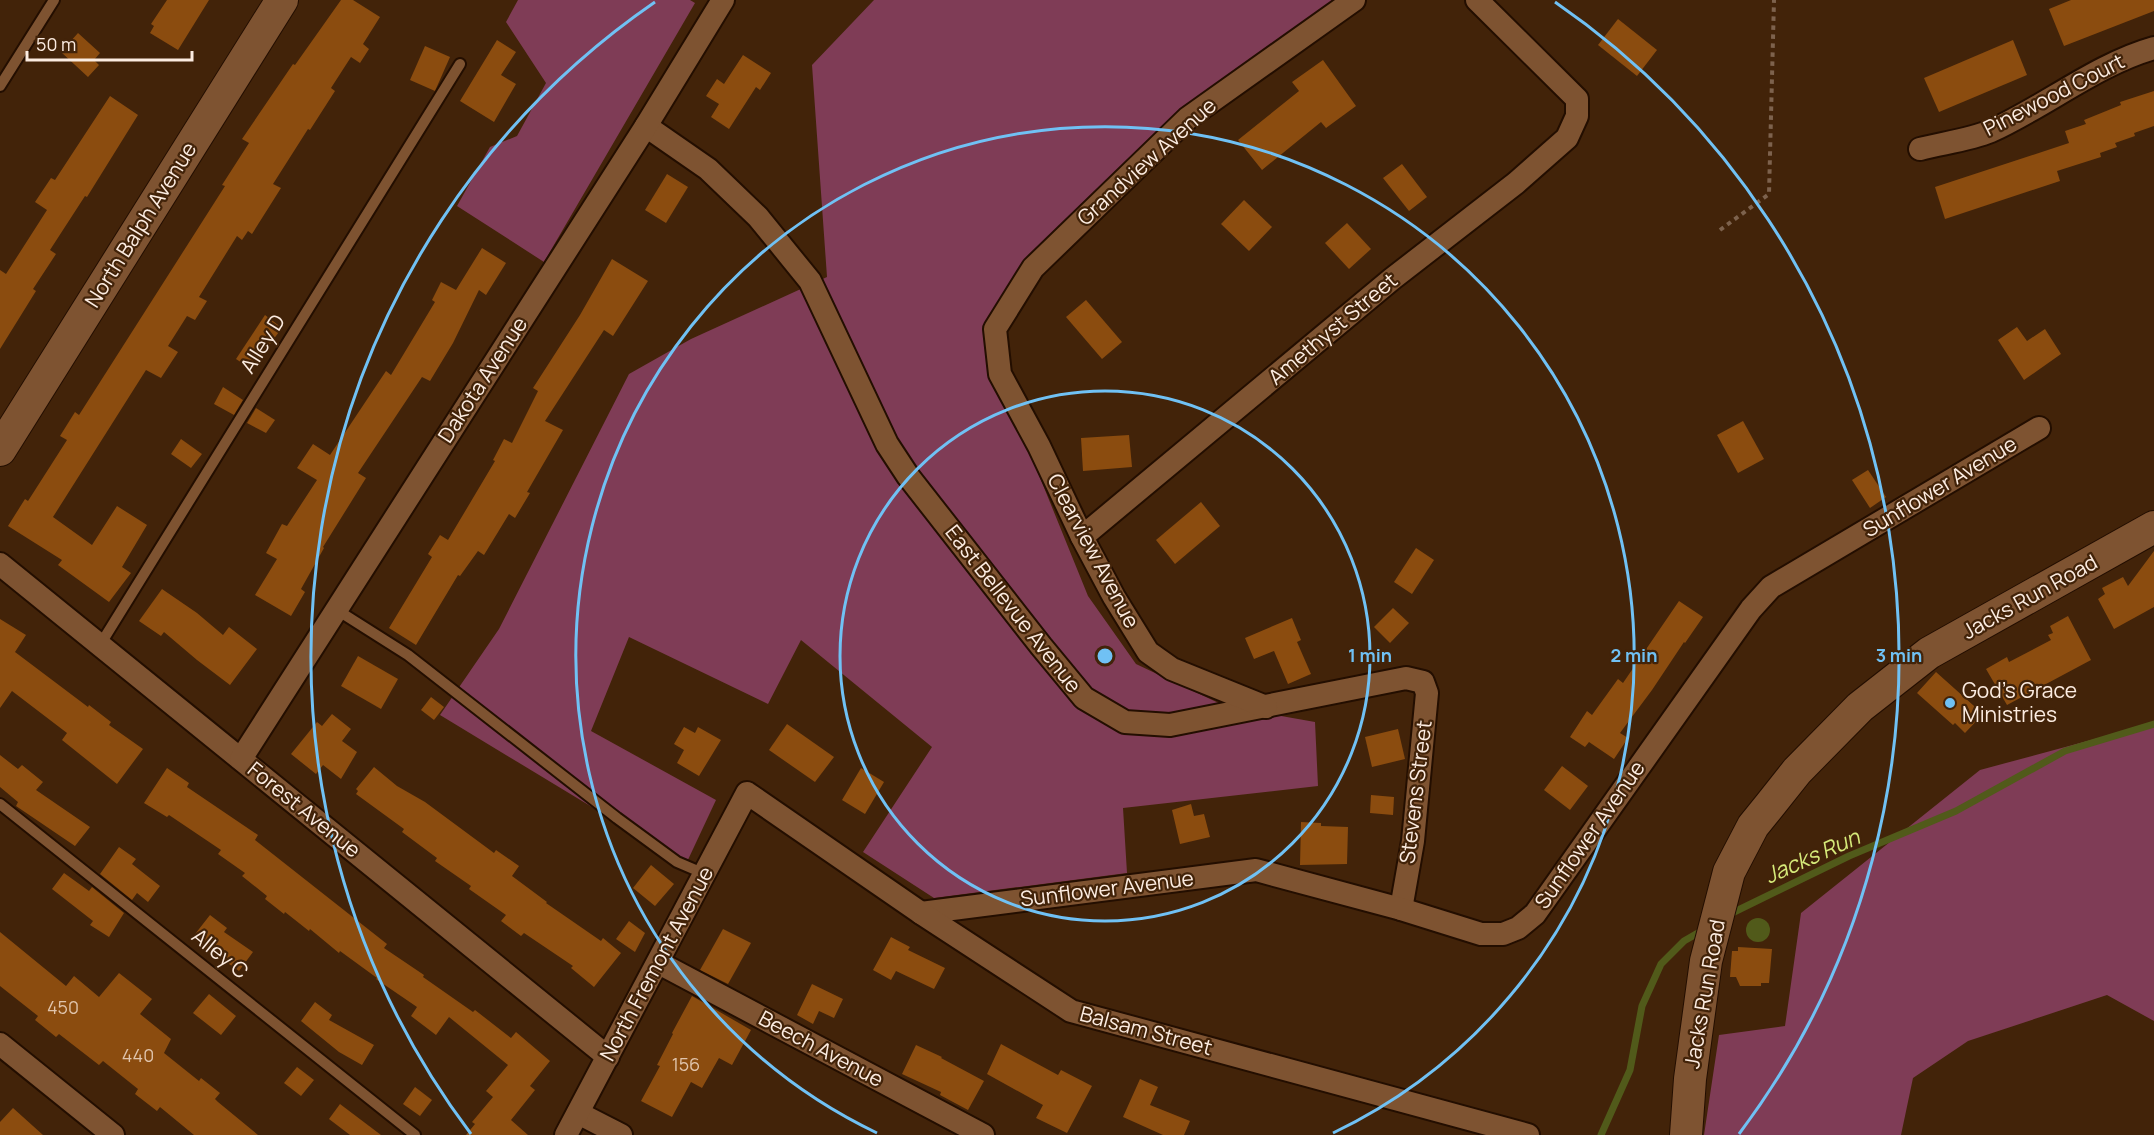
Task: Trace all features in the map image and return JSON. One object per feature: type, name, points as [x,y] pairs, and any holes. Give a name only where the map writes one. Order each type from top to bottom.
[{"type":"street","name":"North Balph Avenue","points":[[0,450],[282,0]]},
{"type":"street","name":"Dakota Avenue","points":[[241,759],[646,126],[723,0]]},
{"type":"street","name":"Grandview Avenue","points":[[996,329],[1033,268],[1188,118],[1354,0]]},
{"type":"street","name":"Amethyst Street","points":[[1082,537],[1392,279],[1516,183],[1567,138],[1577,116],[1577,99],[1477,0]]},
{"type":"street","name":"Pinewood Court","points":[[1920,149],[1989,132],[2134,53],[2154,48]]},
{"type":"street","name":"East Bellevue Avenue","points":[[646,126],[708,169],[758,217],[810,281],[887,444],[908,476],[1084,698],[1125,722],[1170,725],[1407,678],[1417,679]]},
{"type":"street","name":"Clearview Avenue","points":[[996,329],[1000,374],[1039,446],[1082,537],[1114,597],[1148,652],[1172,669],[1266,706]]},
{"type":"street","name":"Sunflower Avenue","points":[[921,913],[1256,870],[1401,909],[1481,934],[1503,934],[1518,928],[1535,914],[1751,609],[1771,587],[2039,428]]},
{"type":"street","name":"Jacks Run Road","points":[[1686,1135],[1690,1079],[1706,961],[1729,872],[1753,826],[1797,771],[1852,715],[1892,680],[1929,653],[2154,527]]},
{"type":"street","name":"Forest Avenue","points":[[0,564],[608,1057]]},
{"type":"street","name":"Stevens Street","points":[[1401,909],[1413,841],[1427,693],[1425,686],[1417,679]]},
{"type":"street","name":"North Fremont Avenue","points":[[566,1135],[747,793]]},
{"type":"street","name":"Balsam Street","points":[[747,793],[921,913],[1071,1011],[1528,1135]]},
{"type":"street","name":"Beech Avenue","points":[[658,963],[983,1135]]},
{"type":"street","points":[[0,1044],[113,1135]]},
{"type":"street","points":[[578,1113],[621,1135]]},
{"type":"lane","points":[[0,87],[54,0]]},
{"type":"lane","name":"Alley D","points":[[100,645],[460,64]]},
{"type":"lane","points":[[337,610],[408,655],[677,862],[705,874]]},
{"type":"lane","name":"Alley C","points":[[0,804],[415,1135]]},
{"type":"path","points":[[1720,230],[1769,194],[1774,0]]},
{"type":"shaded area","points":[[518,0],[690,0],[695,3],[544,262],[457,206],[490,147],[517,136],[546,83],[506,22]]},
{"type":"shaded area","points":[[874,0],[1339,0],[1184,107],[992,318],[985,342],[1088,596],[1136,664],[1225,706],[1315,722],[1318,786],[1123,808],[1127,873],[934,898],[863,852],[932,747],[801,640],[768,704],[629,637],[591,731],[716,800],[686,864],[440,715],[499,629],[629,374],[691,339],[827,277],[812,65]]},
{"type":"shaded area","points":[[2154,723],[2154,1021],[2107,995],[1968,1041],[1913,1078],[1901,1135],[1704,1135],[1719,1035],[1785,1026],[1801,913],[1980,770]]},
{"type":"shaded area","points":[[1758,918],[1767,921],[1770,930],[1767,939],[1758,942],[1749,939],[1746,930],[1749,921]]},
{"type":"building","points":[[167,0],[209,0],[178,50],[150,33],[154,26],[151,24]]},
{"type":"building","points":[[341,0],[353,0],[380,17],[363,44],[369,49],[360,63],[351,57],[331,88],[335,91],[273,184],[281,188],[252,234],[248,231],[242,240],[237,236],[199,297],[207,301],[195,320],[187,316],[168,346],[178,352],[161,378],[146,370],[53,517],[92,545],[117,506],[147,525],[122,567],[131,573],[109,602],[58,565],[62,560],[8,526],[25,499],[28,501],[67,440],[60,436],[75,412],[79,415],[225,186],[222,185],[249,143],[242,139],[293,64],[295,65]]},
{"type":"building","points":[[2071,0],[2154,0],[2154,11],[2064,46],[2049,9]]},
{"type":"building","points":[[1618,19],[1657,50],[1637,76],[1598,45]]},
{"type":"building","points":[[78,33],[100,53],[94,60],[99,65],[88,77],[61,52]]},
{"type":"building","points":[[497,40],[516,52],[501,75],[516,84],[494,122],[460,101]]},
{"type":"building","points":[[2013,40],[2027,75],[1939,112],[1924,78]]},
{"type":"building","points":[[425,46],[450,57],[435,91],[410,80]]},
{"type":"building","points":[[743,55],[771,73],[760,90],[756,87],[729,129],[711,117],[719,104],[706,96],[717,79],[724,84]]},
{"type":"building","points":[[1323,60],[1356,106],[1326,128],[1321,122],[1262,170],[1238,140],[1299,91],[1292,82]]},
{"type":"building","points":[[2154,91],[2154,126],[2115,143],[2117,147],[2100,153],[2101,157],[2057,171],[2060,181],[1945,219],[1935,187],[2069,143],[2065,131],[2086,124],[2084,120],[2121,105],[2120,102]]},
{"type":"building","points":[[110,96],[138,115],[87,197],[85,196],[50,250],[56,254],[33,289],[36,291],[0,349],[0,270],[6,274],[47,210],[35,202],[51,178],[55,180]]},
{"type":"building","points":[[1402,164],[1427,197],[1409,211],[1383,178]]},
{"type":"building","points":[[667,174],[688,187],[666,223],[645,210]]},
{"type":"building","points":[[1244,200],[1272,227],[1249,251],[1221,224]]},
{"type":"building","points":[[1347,223],[1371,249],[1349,269],[1325,243]]},
{"type":"building","points":[[482,248],[506,263],[486,295],[479,290],[453,343],[430,381],[422,377],[358,473],[366,478],[323,547],[301,589],[305,592],[291,616],[255,595],[277,559],[266,553],[282,524],[287,526],[317,480],[297,468],[313,444],[330,455],[386,371],[391,375],[435,302],[432,300],[441,282],[456,290]]},
{"type":"building","points":[[612,259],[648,281],[613,336],[604,330],[545,421],[563,430],[527,492],[530,493],[515,518],[509,514],[484,555],[478,551],[460,576],[458,575],[416,645],[389,628],[432,557],[428,554],[440,535],[448,540],[495,461],[493,460],[504,439],[512,443],[538,391],[533,388],[580,315]]},
{"type":"building","points":[[1086,300],[1122,342],[1102,359],[1066,317]]},
{"type":"building","points":[[265,315],[282,328],[251,369],[236,359]]},
{"type":"building","points":[[2017,327],[2027,341],[2045,329],[2061,354],[2024,380],[1998,340]]},
{"type":"building","points":[[223,387],[243,400],[234,415],[214,404]]},
{"type":"building","points":[[256,408],[275,420],[266,433],[247,423]]},
{"type":"building","points":[[1743,421],[1764,459],[1738,473],[1717,435]]},
{"type":"building","points":[[1129,435],[1132,467],[1083,471],[1081,438]]},
{"type":"building","points":[[181,439],[202,454],[191,468],[171,454]]},
{"type":"building","points":[[1868,470],[1886,497],[1870,508],[1852,480]]},
{"type":"building","points":[[1201,502],[1220,526],[1175,564],[1156,540]]},
{"type":"building","points":[[1416,548],[1434,560],[1412,594],[1394,582]]},
{"type":"building","points":[[2154,551],[2154,607],[2114,629],[2098,599],[2105,594],[2102,588],[2123,577],[2128,586]]},
{"type":"building","points":[[162,589],[197,613],[223,635],[229,627],[257,649],[230,685],[164,632],[161,636],[139,621]]},
{"type":"building","points":[[1679,601],[1703,617],[1620,733],[1628,738],[1614,759],[1589,742],[1585,747],[1570,737],[1587,711],[1592,715],[1618,679],[1623,683]]},
{"type":"building","points":[[1393,608],[1409,623],[1390,643],[1374,627]]},
{"type":"building","points":[[2068,616],[2091,660],[2007,705],[1986,669],[2007,657],[2009,662],[2051,640],[2048,635],[2053,633],[2050,626]]},
{"type":"building","points":[[1292,618],[1301,640],[1297,642],[1311,674],[1288,684],[1274,651],[1254,659],[1245,638]]},
{"type":"building","points":[[0,619],[26,635],[15,652],[88,707],[89,705],[111,722],[109,725],[143,749],[117,784],[62,740],[67,733],[12,691],[0,708]]},
{"type":"building","points":[[358,656],[398,679],[381,709],[341,686]]},
{"type":"building","name":"God's Grace Ministries","points":[[1936,672],[1983,714],[1965,733],[1917,693]]},
{"type":"building","points":[[431,697],[444,707],[434,720],[421,710]]},
{"type":"building","points":[[332,714],[351,729],[342,741],[357,752],[341,779],[323,765],[316,774],[291,754],[317,722],[322,726]]},
{"type":"building","points":[[787,724],[834,757],[815,782],[769,750]]},
{"type":"building","points":[[684,727],[695,733],[698,727],[721,740],[699,776],[677,763],[684,750],[674,744]]},
{"type":"building","points":[[1398,729],[1405,759],[1372,767],[1365,737]]},
{"type":"building","points":[[0,755],[18,769],[22,765],[43,782],[36,790],[90,827],[75,846],[16,806],[18,802],[0,787]]},
{"type":"building","points":[[1562,766],[1588,786],[1570,810],[1544,790]]},
{"type":"building","points":[[374,767],[397,786],[425,802],[494,853],[496,850],[519,866],[512,876],[546,903],[601,941],[603,938],[621,953],[594,987],[571,968],[573,966],[524,933],[521,936],[501,921],[506,915],[469,889],[471,886],[435,861],[437,858],[402,832],[404,829],[356,794],[358,791],[356,789]]},
{"type":"building","points":[[167,768],[189,783],[187,787],[258,835],[255,840],[387,944],[384,948],[473,1012],[475,1010],[511,1038],[516,1032],[550,1061],[530,1086],[535,1090],[511,1120],[528,1135],[466,1135],[475,1124],[472,1122],[493,1097],[486,1091],[508,1065],[449,1017],[436,1035],[411,1016],[417,1007],[265,899],[267,896],[242,876],[245,873],[218,854],[221,850],[169,815],[167,817],[144,803]]},
{"type":"building","points":[[861,768],[884,782],[865,814],[842,800]]},
{"type":"building","points":[[1371,795],[1394,797],[1393,815],[1370,813]]},
{"type":"building","points":[[1191,804],[1194,816],[1204,814],[1210,837],[1180,844],[1172,810]]},
{"type":"building","points":[[1301,822],[1321,823],[1321,826],[1348,827],[1347,864],[1300,865]]},
{"type":"building","points":[[119,847],[136,859],[132,864],[160,886],[148,902],[137,893],[132,900],[100,874]]},
{"type":"building","points":[[651,865],[674,884],[655,906],[633,888]]},
{"type":"building","points":[[64,873],[89,891],[92,887],[124,913],[109,937],[90,925],[93,921],[52,889]]},
{"type":"building","points":[[210,915],[227,928],[224,932],[253,952],[239,971],[192,938]]},
{"type":"building","points":[[629,921],[645,933],[635,952],[616,939]]},
{"type":"building","points":[[723,929],[751,943],[728,984],[700,970]]},
{"type":"building","points":[[0,932],[66,986],[74,976],[99,997],[119,973],[152,999],[140,1014],[171,1039],[164,1053],[199,1081],[201,1078],[220,1093],[215,1099],[258,1135],[194,1135],[160,1107],[157,1111],[135,1094],[138,1089],[103,1061],[99,1065],[59,1034],[56,1037],[35,1020],[38,1016],[0,986]]},
{"type":"building","points":[[891,937],[910,947],[908,950],[945,968],[934,989],[896,971],[891,980],[873,970]]},
{"type":"building","points":[[1738,947],[1772,949],[1769,983],[1761,983],[1761,986],[1740,986],[1736,977],[1730,977],[1732,951],[1738,951]]},
{"type":"building","points":[[812,984],[843,999],[834,1018],[819,1011],[813,1024],[797,1015]]},
{"type":"building","points":[[209,994],[236,1016],[221,1035],[193,1013]]},
{"type":"building","points":[[692,996],[751,1030],[732,1065],[719,1058],[702,1088],[691,1082],[672,1117],[641,1101],[660,1066],[657,1065],[672,1033]]},
{"type":"building","points":[[315,1002],[332,1015],[329,1020],[374,1045],[362,1065],[339,1052],[301,1021]]},
{"type":"building","points":[[1001,1044],[1058,1075],[1061,1070],[1092,1086],[1067,1133],[1036,1118],[1043,1105],[987,1074]]},
{"type":"building","points":[[916,1045],[984,1081],[968,1110],[940,1095],[941,1092],[902,1074]]},
{"type":"building","points":[[297,1067],[314,1080],[301,1096],[284,1083]]},
{"type":"building","points":[[1140,1079],[1158,1087],[1150,1105],[1190,1121],[1184,1135],[1163,1135],[1123,1117]]},
{"type":"building","points":[[415,1087],[432,1100],[420,1116],[403,1104]]},
{"type":"building","points":[[340,1104],[381,1135],[350,1135],[329,1119]]},
{"type":"building","points":[[13,1108],[43,1135],[0,1135],[0,1122]]},
{"type":"waterway","name":"Jacks Run","points":[[1728,915],[1849,856],[1956,811],[2065,751],[2154,724]]},
{"type":"waterway","name":"Jacks Run","points":[[1601,1135],[1630,1070],[1642,1006],[1661,964],[1684,941],[1703,930]]},
{"type":"place","name":"God's Grace Ministries","points":[[1950,703]]}]
